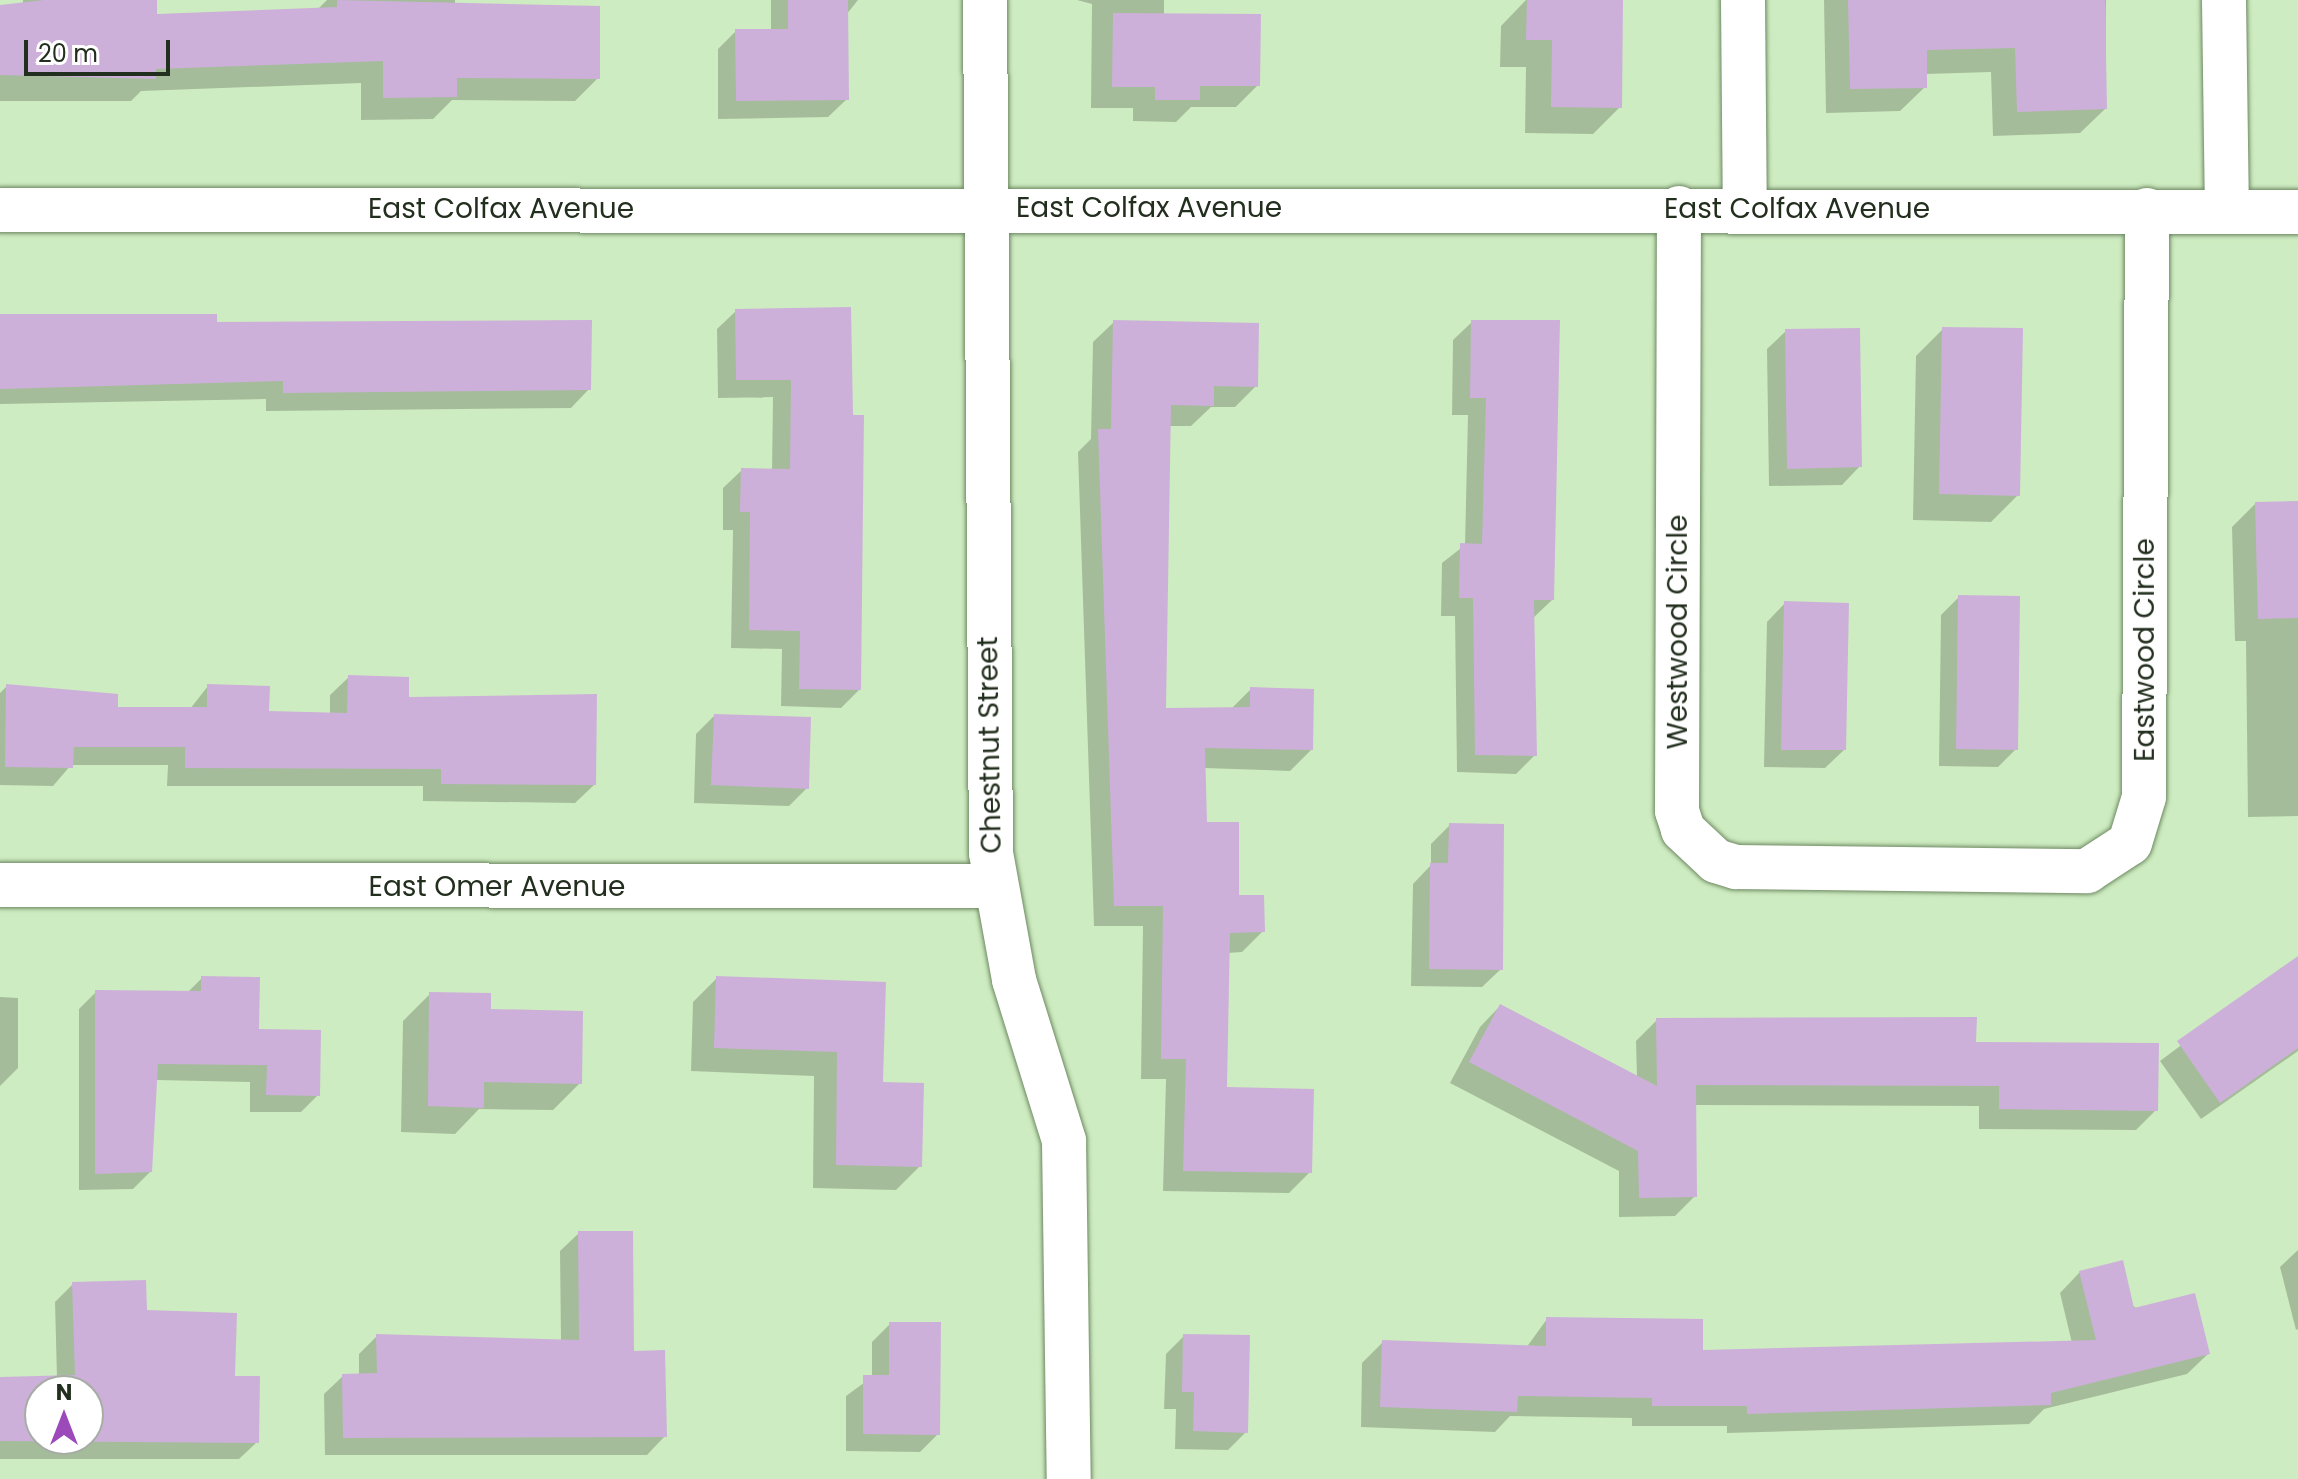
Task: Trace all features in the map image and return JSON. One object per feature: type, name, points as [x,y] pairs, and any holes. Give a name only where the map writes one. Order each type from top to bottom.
[{"type":"street","name":"Chestnut Street","points":[[985,0],[994,886],[1014,980],[1064,1141],[1069,1479]]},
{"type":"street","points":[[1743,0],[1745,209]]},
{"type":"street","points":[[2224,0],[2227,211]]},
{"type":"street","name":"East Colfax Avenue","points":[[0,210],[1679,208],[2298,212]]},
{"type":"street","name":"Westwood Circle","points":[[1679,208],[1677,811],[1682,855],[1736,867],[1895,868]]},
{"type":"street","name":"Eastwood Circle","points":[[1895,868],[2087,871],[2141,854],[2144,797],[2147,210]]},
{"type":"street","name":"East Omer Avenue","points":[[0,885],[994,886]]},
{"type":"building","points":[[44,0],[157,0],[157,14],[337,7],[337,0],[600,6],[600,79],[457,78],[457,97],[383,98],[383,61],[156,69],[156,79],[0,75],[0,5]]},
{"type":"building","points":[[788,0],[848,0],[849,100],[736,101],[735,29],[788,29]]},
{"type":"building","points":[[1527,0],[1623,0],[1622,108],[1551,107],[1552,40],[1526,40]]},
{"type":"building","points":[[1848,0],[2105,0],[2107,109],[2017,112],[2015,48],[1927,50],[1927,88],[1850,89]]},
{"type":"building","points":[[1113,13],[1261,14],[1260,86],[1200,86],[1200,100],[1155,100],[1155,87],[1112,87]]},
{"type":"building","points":[[851,307],[853,415],[864,415],[861,690],[799,689],[800,631],[749,630],[750,512],[740,512],[741,468],[790,469],[791,380],[736,380],[735,309]]},
{"type":"building","points":[[0,314],[217,314],[217,322],[592,320],[591,390],[283,393],[283,381],[0,389]]},
{"type":"building","points":[[1113,320],[1259,323],[1258,387],[1214,386],[1214,406],[1171,405],[1166,708],[1250,707],[1250,687],[1314,689],[1313,750],[1205,748],[1207,822],[1239,822],[1239,895],[1264,895],[1265,932],[1230,933],[1227,1087],[1314,1089],[1312,1173],[1183,1171],[1186,1059],[1161,1059],[1163,906],[1114,906],[1098,429],[1111,429]]},
{"type":"building","points":[[1471,320],[1560,320],[1554,600],[1534,600],[1537,756],[1475,755],[1473,598],[1459,598],[1460,543],[1482,544],[1486,398],[1470,398]]},
{"type":"building","points":[[1942,327],[2023,328],[2020,496],[1939,494]]},
{"type":"building","points":[[1860,328],[1862,467],[1787,469],[1785,329]]},
{"type":"building","points":[[2298,501],[2298,618],[2258,619],[2255,502]]},
{"type":"building","points":[[1958,595],[2020,596],[2018,750],[1956,749]]},
{"type":"building","points":[[1784,601],[1849,603],[1846,750],[1781,750]]},
{"type":"building","points":[[348,675],[409,677],[409,697],[597,694],[596,785],[441,784],[441,769],[185,768],[185,747],[74,747],[73,768],[5,767],[6,684],[118,694],[118,707],[207,707],[207,684],[270,686],[269,711],[347,713]]},
{"type":"building","points":[[714,714],[811,717],[809,789],[711,785]]},
{"type":"building","points":[[1449,823],[1504,824],[1503,970],[1429,969],[1430,863],[1448,863]]},
{"type":"building","points":[[2298,956],[2298,1048],[2220,1103],[2177,1041]]},
{"type":"building","points":[[201,976],[260,977],[259,1029],[321,1030],[320,1096],[266,1095],[267,1065],[158,1064],[152,1172],[95,1174],[95,990],[201,991]]},
{"type":"building","points":[[716,976],[886,982],[883,1082],[924,1083],[922,1167],[836,1165],[837,1052],[714,1048]]},
{"type":"building","points":[[429,992],[491,993],[491,1009],[583,1011],[582,1084],[484,1082],[484,1108],[428,1106]]},
{"type":"building","points":[[1500,1004],[1657,1086],[1656,1018],[1977,1017],[1976,1042],[2159,1043],[2158,1111],[1999,1109],[1999,1086],[1696,1085],[1697,1197],[1639,1198],[1638,1151],[1469,1062]]},
{"type":"building","points":[[578,1231],[633,1231],[634,1351],[665,1350],[667,1437],[343,1438],[342,1374],[377,1373],[376,1334],[579,1340]]},
{"type":"building","points":[[2123,1260],[2134,1308],[2195,1293],[2210,1354],[2051,1393],[2051,1405],[1747,1414],[1747,1406],[1652,1406],[1652,1398],[1518,1396],[1517,1412],[1380,1407],[1382,1340],[1546,1346],[1546,1317],[1703,1319],[1703,1350],[2096,1340],[2079,1271]]},
{"type":"building","points":[[146,1280],[147,1310],[237,1313],[235,1376],[260,1376],[259,1443],[104,1442],[104,1375],[75,1375],[72,1282]]},
{"type":"building","points":[[889,1322],[941,1322],[940,1435],[863,1434],[863,1375],[889,1375]]},
{"type":"building","points":[[1183,1334],[1250,1335],[1248,1433],[1193,1431],[1194,1392],[1182,1392]]},
{"type":"building","points":[[24,1376],[24,1441],[0,1441],[0,1377]]}]
